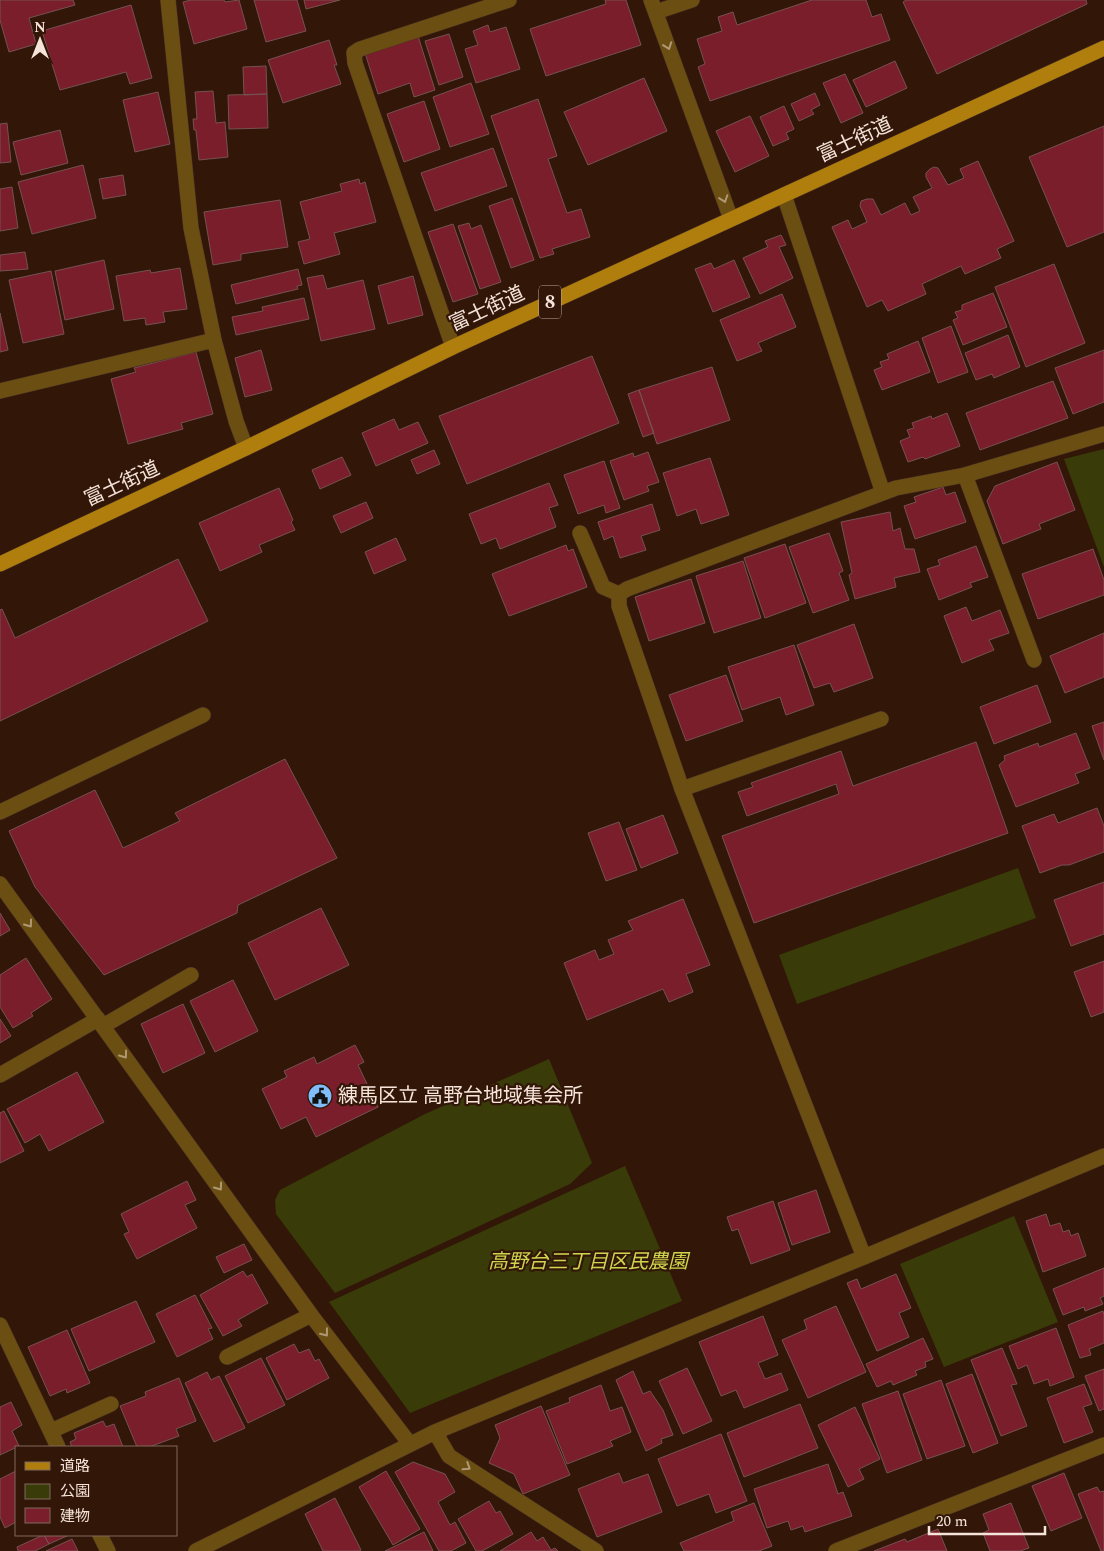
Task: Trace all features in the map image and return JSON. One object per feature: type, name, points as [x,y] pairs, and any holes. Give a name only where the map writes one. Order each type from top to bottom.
[{"type":"main road","name":"富士街道","points":[[0,564],[246,448],[453,347],[1104,48]]},
{"type":"street","points":[[168,0],[191,228],[214,340],[236,421],[246,448]]},
{"type":"street","points":[[453,347],[354,53],[360,49],[509,0]]},
{"type":"street","points":[[692,0],[653,6],[731,219]]},
{"type":"street","points":[[784,195],[883,493]]},
{"type":"street","points":[[0,391],[214,340]]},
{"type":"street","points":[[619,594],[627,589],[896,488],[965,475],[1104,434]]},
{"type":"street","points":[[965,475],[1034,660]]},
{"type":"street","points":[[580,533],[603,587],[619,594]]},
{"type":"street","points":[[619,594],[619,606],[682,790],[864,1257]]},
{"type":"street","points":[[0,812],[203,715]]},
{"type":"street","points":[[682,790],[881,719]]},
{"type":"street","points":[[0,884],[311,1315],[410,1444]]},
{"type":"street","points":[[0,1075],[191,975]]},
{"type":"street","points":[[196,1551],[435,1432],[864,1257],[1104,1156]]},
{"type":"street","points":[[227,1357],[311,1315]]},
{"type":"street","points":[[0,1325],[58,1446]]},
{"type":"street","points":[[51,1431],[111,1404]]},
{"type":"street","points":[[435,1432],[449,1456],[596,1551]]},
{"type":"street","points":[[836,1551],[1104,1445]]},
{"type":"street","points":[[100,1536],[108,1551]]},
{"type":"green space","points":[[1104,449],[1104,567],[1064,459]]},
{"type":"green space","points":[[1018,868],[1036,918],[797,1004],[779,955]]},
{"type":"green space","points":[[549,1059],[592,1163],[570,1184],[335,1293],[276,1214],[275,1200],[280,1190],[425,1114]]},
{"type":"green space","name":"高野台三丁目区民農園","points":[[625,1166],[682,1301],[410,1413],[329,1302]]},
{"type":"green space","points":[[1014,1216],[1058,1322],[944,1367],[900,1264]]},
{"type":"building","points":[[0,0],[73,0],[75,5],[29,18],[36,44],[9,52],[0,20]]},
{"type":"building","points":[[191,0],[224,0],[225,2],[239,0],[247,29],[194,44],[183,2]]},
{"type":"building","points":[[254,0],[297,0],[306,31],[266,42]]},
{"type":"building","points":[[304,0],[340,0],[306,9]]},
{"type":"building","points":[[605,0],[626,0],[641,45],[546,76],[530,29],[606,4]]},
{"type":"building","points":[[812,0],[866,0],[872,17],[881,14],[890,40],[710,101],[698,67],[705,64],[697,39],[722,31],[718,17],[733,12],[737,25]]},
{"type":"building","points":[[906,0],[1086,0],[1087,4],[937,74],[903,2]]},
{"type":"building","points":[[131,5],[152,78],[130,84],[126,72],[60,90],[42,31]]},
{"type":"building","points":[[488,25],[490,32],[506,27],[520,69],[476,83],[465,49],[478,45],[473,31]]},
{"type":"building","points":[[449,34],[463,77],[439,85],[425,41]]},
{"type":"building","points":[[418,36],[435,90],[414,97],[410,83],[378,94],[365,53]]},
{"type":"building","points":[[329,40],[337,65],[334,65],[341,84],[283,103],[268,60]]},
{"type":"building","points":[[895,61],[907,88],[866,107],[853,80]]},
{"type":"building","points":[[266,66],[267,94],[244,95],[243,67]]},
{"type":"building","points":[[845,74],[863,113],[841,123],[823,83]]},
{"type":"building","points":[[644,78],[667,131],[588,165],[564,112]]},
{"type":"building","points":[[471,83],[489,134],[450,147],[433,97]]},
{"type":"building","points":[[213,91],[216,123],[225,122],[228,157],[199,160],[193,119],[197,119],[195,92]]},
{"type":"building","points":[[158,92],[170,144],[135,152],[123,100]]},
{"type":"building","points":[[815,93],[820,105],[811,110],[814,114],[799,121],[791,104]]},
{"type":"building","points":[[267,94],[268,128],[229,129],[228,95]]},
{"type":"building","points":[[538,99],[557,156],[548,159],[567,213],[581,209],[590,237],[552,249],[554,254],[540,258],[491,116]]},
{"type":"building","points":[[424,101],[440,149],[404,162],[387,114]]},
{"type":"building","points":[[784,106],[794,129],[786,133],[789,139],[773,146],[760,117]]},
{"type":"building","points":[[750,116],[769,156],[735,172],[716,131]]},
{"type":"building","points":[[7,123],[11,162],[0,163],[0,124]]},
{"type":"building","points":[[1104,126],[1104,232],[1067,247],[1029,157]]},
{"type":"building","points":[[60,130],[68,163],[21,175],[13,142]]},
{"type":"building","points":[[493,148],[507,186],[435,211],[421,173]]},
{"type":"building","points":[[978,161],[1014,241],[997,249],[1001,258],[965,274],[961,266],[922,284],[926,294],[888,311],[882,300],[867,307],[832,227],[848,220],[852,229],[867,222],[860,206],[861,201],[867,199],[873,199],[881,215],[905,203],[911,215],[920,211],[913,197],[932,188],[926,177],[926,173],[930,169],[938,168],[948,185],[964,178],[960,169]]},
{"type":"building","points":[[83,165],[96,218],[32,234],[18,182]]},
{"type":"building","points":[[123,175],[126,195],[103,199],[99,179]]},
{"type":"building","points":[[359,179],[360,184],[365,182],[376,222],[334,233],[340,254],[304,264],[298,242],[310,239],[300,202],[342,191],[340,184]]},
{"type":"building","points":[[12,187],[18,228],[0,231],[0,189]]},
{"type":"building","points":[[512,198],[534,260],[511,268],[489,206]]},
{"type":"building","points":[[280,200],[288,247],[241,254],[241,260],[213,265],[204,212]]},
{"type":"building","points":[[469,223],[471,229],[481,225],[501,282],[480,289],[458,226]]},
{"type":"building","points":[[453,224],[478,294],[453,302],[428,232]]},
{"type":"building","points":[[781,235],[786,245],[779,247],[793,278],[760,294],[743,258],[768,247],[765,241]]},
{"type":"building","points":[[25,252],[28,269],[0,271],[0,255]]},
{"type":"building","points":[[104,260],[114,309],[65,320],[55,271]]},
{"type":"building","points":[[734,260],[750,297],[713,312],[695,269],[711,263],[714,269]]},
{"type":"building","points":[[1054,264],[1085,343],[1026,367],[995,287]]},
{"type":"building","points":[[180,268],[187,309],[163,312],[165,322],[146,325],[145,318],[124,321],[116,276],[150,270],[151,273]]},
{"type":"building","points":[[298,269],[302,285],[297,286],[298,289],[236,304],[231,285]]},
{"type":"building","points":[[51,271],[64,334],[23,343],[9,280]]},
{"type":"building","points":[[323,275],[327,289],[363,280],[375,329],[321,341],[307,278]]},
{"type":"building","points":[[413,276],[423,315],[388,324],[378,286]]},
{"type":"building","points":[[993,293],[1007,327],[963,345],[953,320],[958,318],[955,312],[962,310],[962,305]]},
{"type":"building","points":[[782,294],[796,327],[758,343],[762,351],[737,361],[720,320]]},
{"type":"building","points":[[304,298],[309,319],[236,335],[232,317],[263,311],[262,307]]},
{"type":"building","points":[[0,313],[8,350],[0,352]]},
{"type":"building","points":[[951,326],[968,372],[938,383],[922,338]]},
{"type":"building","points":[[1008,335],[1020,367],[994,378],[992,374],[976,380],[965,353]]},
{"type":"building","points":[[918,341],[930,372],[882,390],[874,370],[882,367],[880,362],[889,359],[887,354]]},
{"type":"building","points":[[261,350],[272,390],[245,397],[235,358]]},
{"type":"building","points":[[1104,350],[1104,402],[1073,414],[1055,368]]},
{"type":"building","points":[[196,352],[213,414],[181,423],[183,429],[128,444],[111,379],[136,372],[134,368]]},
{"type":"building","points":[[592,356],[619,423],[467,484],[439,416]]},
{"type":"building","points":[[712,367],[730,420],[657,444],[639,390]]},
{"type":"building","points":[[1053,381],[1068,418],[980,450],[966,413]]},
{"type":"building","points":[[639,390],[654,433],[643,437],[628,394]]},
{"type":"building","points":[[947,413],[960,446],[925,459],[923,457],[908,462],[900,441],[910,437],[907,430],[914,428],[912,423],[931,416],[932,419]]},
{"type":"building","points":[[394,419],[399,430],[418,422],[428,443],[376,466],[362,433]]},
{"type":"building","points":[[434,450],[440,464],[417,474],[411,460]]},
{"type":"building","points":[[648,452],[659,482],[647,486],[649,491],[624,500],[610,461],[633,453],[634,457]]},
{"type":"building","points":[[342,457],[351,475],[320,489],[312,470]]},
{"type":"building","points":[[710,458],[729,515],[701,524],[696,509],[677,516],[663,473]]},
{"type":"building","points":[[604,461],[620,508],[606,513],[604,505],[578,514],[564,475]]},
{"type":"building","points":[[1057,462],[1075,510],[1039,524],[1041,529],[1003,544],[987,501],[995,486]]},
{"type":"building","points":[[549,483],[558,505],[549,508],[556,527],[500,549],[496,538],[481,544],[469,514]]},
{"type":"building","points":[[943,487],[946,495],[955,492],[966,522],[915,539],[904,506],[916,502],[914,497]]},
{"type":"building","points":[[279,488],[293,520],[291,522],[295,530],[259,545],[262,552],[220,571],[199,523]]},
{"type":"building","points":[[366,502],[373,518],[341,533],[333,516]]},
{"type":"building","points":[[652,504],[660,530],[641,536],[646,550],[620,558],[613,536],[604,540],[598,522]]},
{"type":"building","points":[[890,512],[893,531],[900,528],[905,549],[914,549],[920,572],[894,578],[896,587],[855,599],[849,575],[852,573],[841,522]]},
{"type":"building","points":[[829,533],[843,571],[839,573],[849,600],[813,613],[789,547]]},
{"type":"building","points":[[396,538],[406,560],[374,574],[365,552]]},
{"type":"building","points":[[785,544],[806,603],[765,618],[744,558]]},
{"type":"building","points":[[566,545],[568,551],[573,549],[587,587],[509,616],[492,574]]},
{"type":"building","points":[[976,546],[988,577],[970,583],[972,587],[939,600],[927,569],[940,565],[938,560]]},
{"type":"building","points":[[1093,549],[1104,580],[1104,595],[1038,619],[1022,574]]},
{"type":"building","points":[[178,559],[208,621],[0,721],[0,610],[2,609],[15,638]]},
{"type":"building","points":[[743,561],[761,618],[714,633],[696,576]]},
{"type":"building","points":[[691,579],[705,623],[649,641],[635,597]]},
{"type":"building","points":[[966,607],[972,621],[1000,610],[1009,633],[989,640],[994,650],[962,663],[944,616]]},
{"type":"building","points":[[854,624],[873,678],[834,692],[830,683],[814,688],[797,645]]},
{"type":"building","points":[[1104,633],[1104,677],[1065,693],[1050,656]]},
{"type":"building","points":[[794,645],[814,705],[786,715],[780,697],[742,710],[728,667]]},
{"type":"building","points":[[726,675],[743,721],[686,741],[669,695]]},
{"type":"building","points":[[1037,685],[1051,722],[994,744],[980,707]]},
{"type":"building","points":[[1104,722],[1104,760],[1092,726]]},
{"type":"building","points":[[1076,733],[1090,768],[1075,774],[1079,783],[1016,807],[999,765],[1005,760],[1004,756],[1038,743],[1039,747]]},
{"type":"building","points":[[976,742],[1008,833],[754,923],[722,836],[839,794],[836,784],[747,816],[738,792],[753,787],[751,783],[841,751],[853,786]]},
{"type":"building","points":[[285,759],[337,858],[238,905],[237,913],[104,975],[35,887],[9,831],[95,790],[123,848],[180,821],[175,813]]},
{"type":"building","points":[[1097,808],[1104,826],[1104,852],[1040,873],[1022,826],[1054,814],[1058,823]]},
{"type":"building","points":[[663,815],[678,853],[641,868],[626,829]]},
{"type":"building","points":[[619,822],[637,870],[606,881],[588,833]]},
{"type":"building","points":[[1104,882],[1104,934],[1071,946],[1054,900]]},
{"type":"building","points":[[683,899],[710,965],[686,974],[693,992],[669,1002],[663,989],[587,1020],[564,963],[595,950],[599,960],[614,954],[608,940],[633,930],[628,921]]},
{"type":"building","points":[[321,908],[349,965],[275,1000],[248,943]]},
{"type":"building","points":[[0,913],[10,930],[0,936]]},
{"type":"building","points":[[26,958],[52,999],[31,1013],[33,1016],[13,1028],[0,1007],[0,975]]},
{"type":"building","points":[[1104,961],[1104,1012],[1091,1017],[1074,972]]},
{"type":"building","points":[[233,980],[258,1031],[215,1052],[190,1001]]},
{"type":"building","points":[[183,1004],[205,1053],[163,1073],[141,1024]]},
{"type":"building","points":[[0,1019],[11,1036],[0,1043]]},
{"type":"building","points":[[355,1045],[364,1062],[358,1065],[378,1107],[316,1137],[306,1117],[281,1129],[262,1089],[287,1077],[284,1071],[314,1057],[317,1064]]},
{"type":"building","points":[[77,1072],[104,1122],[49,1151],[40,1134],[25,1143],[7,1109]]},
{"type":"building","points":[[4,1111],[24,1151],[0,1163],[0,1113]]},
{"type":"building","points":[[187,1181],[196,1200],[185,1205],[197,1228],[137,1259],[124,1234],[129,1232],[121,1214]]},
{"type":"building","points":[[816,1190],[830,1232],[792,1245],[778,1203]]},
{"type":"building","points":[[773,1201],[790,1250],[751,1264],[738,1229],[732,1231],[727,1217]]},
{"type":"building","points":[[1046,1214],[1050,1226],[1060,1223],[1063,1232],[1069,1230],[1071,1236],[1078,1233],[1086,1256],[1043,1272],[1026,1221]]},
{"type":"building","points":[[244,1244],[252,1260],[224,1273],[216,1257]]},
{"type":"building","points":[[1104,1268],[1104,1296],[1100,1298],[1103,1304],[1085,1311],[1084,1307],[1063,1315],[1053,1289]]},
{"type":"building","points":[[243,1271],[247,1277],[252,1274],[268,1303],[238,1320],[242,1326],[223,1336],[200,1295]]},
{"type":"building","points":[[896,1274],[911,1308],[899,1313],[909,1337],[877,1351],[847,1283],[857,1279],[861,1289]]},
{"type":"building","points":[[195,1295],[212,1328],[208,1329],[213,1339],[177,1357],[156,1314]]},
{"type":"building","points":[[136,1301],[155,1342],[89,1371],[71,1329]]},
{"type":"building","points":[[836,1306],[866,1372],[808,1398],[782,1340],[807,1329],[804,1320]]},
{"type":"building","points":[[1103,1311],[1104,1343],[1089,1349],[1091,1355],[1080,1358],[1068,1325]]},
{"type":"building","points":[[763,1316],[778,1355],[758,1363],[765,1379],[781,1373],[788,1390],[744,1408],[736,1390],[721,1396],[699,1342]]},
{"type":"building","points":[[1056,1328],[1074,1377],[1050,1386],[1048,1379],[1034,1384],[1027,1365],[1018,1369],[1009,1346]]},
{"type":"building","points":[[67,1330],[90,1383],[67,1393],[66,1389],[50,1396],[28,1347]]},
{"type":"building","points":[[923,1338],[933,1359],[925,1362],[926,1367],[915,1371],[917,1375],[893,1385],[891,1381],[877,1387],[866,1364]]},
{"type":"building","points":[[294,1344],[299,1353],[309,1349],[315,1361],[319,1359],[329,1378],[287,1400],[266,1358]]},
{"type":"building","points":[[1002,1348],[1017,1384],[1011,1385],[1027,1426],[1001,1436],[971,1360]]},
{"type":"building","points":[[261,1358],[285,1405],[248,1423],[225,1376]]},
{"type":"building","points":[[687,1368],[712,1421],[683,1434],[659,1381]]},
{"type":"building","points":[[1104,1369],[1104,1409],[1099,1411],[1085,1376]]},
{"type":"building","points":[[633,1371],[643,1394],[650,1391],[663,1410],[673,1435],[661,1439],[662,1443],[646,1451],[616,1380]]},
{"type":"building","points":[[207,1372],[211,1380],[219,1376],[245,1428],[214,1442],[185,1383]]},
{"type":"building","points":[[972,1374],[998,1443],[973,1453],[946,1384]]},
{"type":"building","points":[[179,1378],[196,1421],[176,1429],[179,1436],[152,1446],[137,1446],[120,1406],[146,1396],[145,1392]]},
{"type":"building","points":[[941,1380],[965,1446],[927,1459],[903,1394]]},
{"type":"building","points":[[1084,1384],[1092,1404],[1083,1407],[1093,1432],[1064,1443],[1047,1398]]},
{"type":"building","points":[[601,1385],[610,1411],[622,1407],[631,1432],[610,1441],[613,1446],[567,1464],[546,1411],[570,1402],[569,1398]]},
{"type":"building","points":[[898,1391],[922,1460],[887,1473],[862,1404]]},
{"type":"building","points":[[11,1402],[22,1425],[12,1431],[19,1446],[15,1446],[15,1448],[0,1455],[0,1407]]},
{"type":"building","points":[[800,1404],[818,1448],[744,1477],[727,1433]]},
{"type":"building","points":[[541,1406],[570,1475],[523,1494],[514,1474],[489,1463],[500,1438],[495,1425]]},
{"type":"building","points":[[855,1407],[880,1459],[859,1469],[864,1479],[848,1487],[818,1425]]},
{"type":"building","points":[[103,1421],[106,1427],[114,1424],[123,1446],[72,1446],[70,1442],[76,1439],[74,1433]]},
{"type":"building","points":[[721,1434],[747,1501],[716,1513],[709,1494],[677,1506],[658,1459]]},
{"type":"building","points":[[413,1462],[445,1474],[455,1492],[438,1502],[450,1525],[455,1522],[466,1543],[451,1551],[439,1551],[395,1472]]},
{"type":"building","points":[[828,1464],[838,1494],[843,1492],[852,1516],[805,1532],[803,1526],[791,1530],[788,1521],[767,1528],[754,1489]]},
{"type":"building","points":[[386,1471],[420,1529],[393,1545],[359,1487]]},
{"type":"building","points":[[15,1472],[15,1523],[5,1528],[0,1517],[0,1479]]},
{"type":"building","points":[[619,1473],[623,1483],[648,1474],[662,1512],[597,1537],[578,1489]]},
{"type":"building","points":[[1064,1473],[1082,1518],[1051,1531],[1032,1486]]},
{"type":"building","points":[[1097,1487],[1100,1492],[1104,1491],[1104,1551],[1101,1551],[1078,1494]]},
{"type":"building","points":[[335,1498],[361,1550],[359,1551],[323,1551],[305,1514]]},
{"type":"building","points":[[489,1501],[496,1513],[500,1511],[513,1534],[482,1551],[476,1551],[458,1519]]},
{"type":"building","points":[[754,1503],[772,1546],[759,1551],[684,1551],[680,1543],[734,1521],[731,1512]]},
{"type":"building","points":[[1011,1503],[1029,1548],[1020,1551],[990,1551],[983,1533],[989,1530],[983,1514]]},
{"type":"building","points":[[938,1529],[947,1551],[874,1551],[905,1539],[907,1542]]},
{"type":"building","points":[[424,1532],[433,1551],[385,1551]]},
{"type":"building","points":[[531,1532],[537,1541],[543,1537],[551,1550],[555,1548],[558,1551],[500,1551]]},
{"type":"building","points":[[41,1536],[45,1536],[49,1544],[35,1551],[18,1551],[17,1547]]},
{"type":"building","points":[[45,1536],[67,1536],[49,1544]]},
{"type":"building","points":[[72,1539],[78,1551],[46,1551]]},
{"type":"place","name":"練馬区立 高野台地域集会所","points":[[320,1096]]}]
